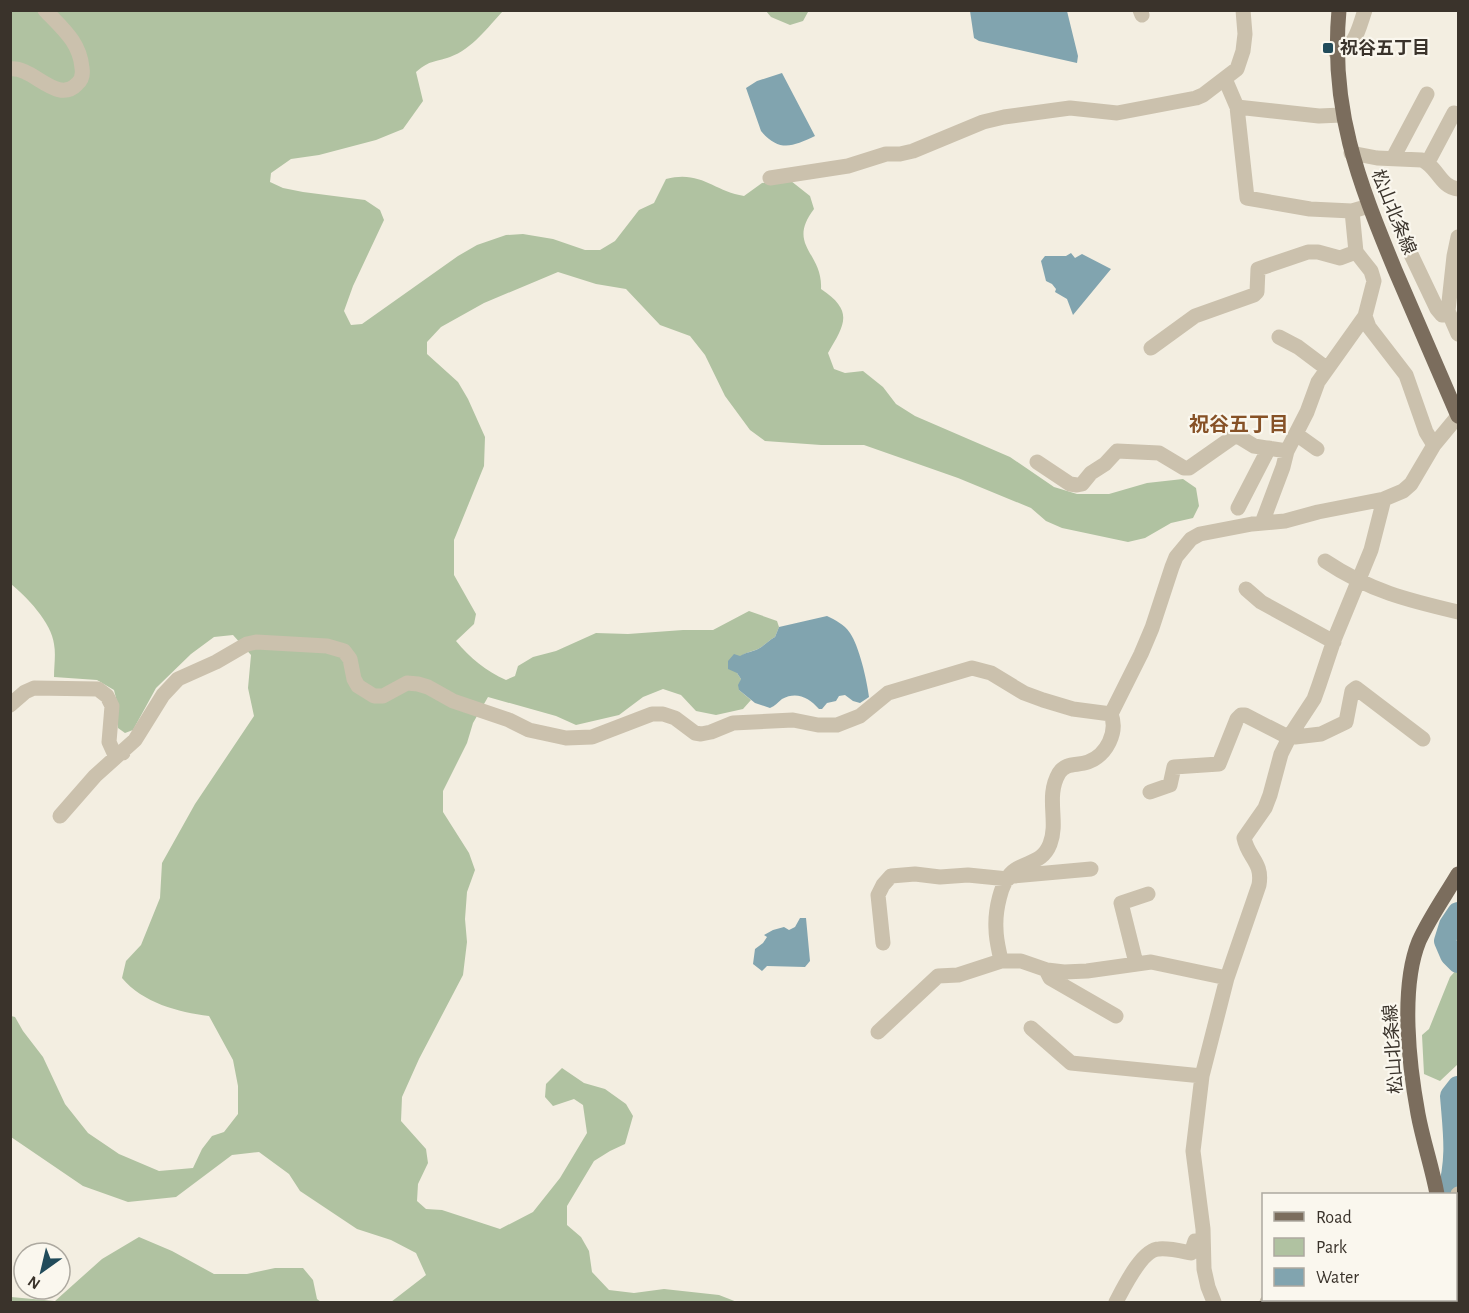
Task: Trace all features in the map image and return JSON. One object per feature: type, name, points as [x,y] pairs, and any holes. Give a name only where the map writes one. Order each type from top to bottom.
[{"type":"main road","name":"松山北条線","points":[[1339,10],[1336,53],[1342,115],[1351,153],[1369,206],[1458,416]]},
{"type":"main road","name":"松山北条線","points":[[1436,1191],[1418,1114],[1407,1005],[1419,943],[1458,874]]},
{"type":"street","points":[[10,69],[21,69],[60,91],[70,90],[79,83],[83,73],[78,49],[72,38],[45,10]]},
{"type":"street","points":[[770,178],[848,166],[886,154],[913,151],[982,122],[1004,117],[1070,108],[1117,113],[1196,98],[1238,69],[1245,34],[1244,10]]},
{"type":"street","points":[[1336,53],[1346,49],[1355,39],[1365,10]]},
{"type":"street","points":[[1225,79],[1237,107],[1247,198],[1310,209],[1352,211],[1369,206]]},
{"type":"street","points":[[1394,158],[1427,94]]},
{"type":"street","points":[[1237,107],[1319,116],[1342,115]]},
{"type":"street","points":[[1428,162],[1454,113]]},
{"type":"street","points":[[1351,153],[1377,158],[1428,162],[1447,185],[1452,189],[1458,189]]},
{"type":"street","points":[[1262,523],[1287,451],[1307,412],[1318,381],[1365,316],[1374,281],[1371,271],[1356,252],[1352,211]]},
{"type":"street","points":[[1458,237],[1449,296],[1449,314],[1458,334]]},
{"type":"street","points":[[1407,246],[1437,309],[1442,315],[1449,314]]},
{"type":"street","points":[[1151,348],[1195,316],[1254,295],[1257,292],[1258,269],[1308,252],[1318,252],[1340,258],[1356,252]]},
{"type":"street","points":[[1365,316],[1369,327],[1406,375],[1426,432],[1434,445]]},
{"type":"street","points":[[1278,337],[1298,347],[1326,368]]},
{"type":"street","points":[[1001,961],[996,935],[997,917],[1009,877],[1017,869],[1035,863],[1043,857],[1052,837],[1051,803],[1057,776],[1061,769],[1069,765],[1088,762],[1105,749],[1114,729],[1111,714],[1141,654],[1172,567],[1184,547],[1200,534],[1285,521],[1384,499],[1403,491],[1411,484],[1434,445],[1458,416]]},
{"type":"street","points":[[1296,434],[1317,449]]},
{"type":"street","points":[[1037,462],[1070,484],[1077,485],[1082,484],[1091,473],[1105,464],[1117,451],[1159,453],[1184,468],[1190,468],[1236,435],[1254,446],[1287,451]]},
{"type":"street","points":[[1238,508],[1269,448]]},
{"type":"street","points":[[1214,1302],[1204,1269],[1203,1229],[1193,1151],[1202,1076],[1227,978],[1261,874],[1244,838],[1268,801],[1281,754],[1290,736],[1314,699],[1371,550],[1384,499]]},
{"type":"street","points":[[1325,561],[1359,582],[1385,593],[1458,612]]},
{"type":"street","points":[[1246,589],[1261,602],[1334,642]]},
{"type":"street","points":[[60,816],[95,776],[123,753],[145,726],[169,687],[178,679],[256,642],[327,646],[338,649],[344,651],[350,659],[354,679],[358,686],[374,696],[383,696],[407,684],[418,684],[453,701],[509,720],[529,730],[566,738],[592,737],[652,714],[663,714],[675,718],[695,733],[701,734],[733,723],[793,720],[818,725],[837,725],[860,716],[888,693],[972,668],[991,673],[1024,693],[1043,700],[1073,709],[1111,714]]},
{"type":"street","points":[[10,705],[25,692],[34,688],[98,689],[107,696],[112,706],[110,746],[114,753],[123,753]]},
{"type":"street","points":[[1150,792],[1170,785],[1174,767],[1220,764],[1240,715],[1245,715],[1290,736],[1321,734],[1346,722],[1352,691],[1356,688],[1424,739]]},
{"type":"street","points":[[883,943],[878,895],[891,876],[915,874],[940,877],[968,875],[1009,877],[1091,869]]},
{"type":"street","points":[[1136,963],[1121,903],[1148,894]]},
{"type":"street","points":[[878,1032],[938,976],[958,975],[1001,961],[1021,961],[1046,970],[1064,972],[1151,962],[1227,978]]},
{"type":"street","points":[[1046,970],[1050,978],[1116,1016]]},
{"type":"street","points":[[1031,1028],[1071,1063],[1202,1076]]},
{"type":"street","points":[[1116,1302],[1125,1284],[1152,1250],[1159,1248],[1191,1252],[1195,1241],[1203,1242]]},
{"type":"green space","points":[[11,11],[503,11],[465,49],[450,57],[429,63],[416,72],[423,101],[403,129],[376,140],[319,155],[291,159],[271,173],[270,182],[283,188],[365,200],[380,210],[384,220],[353,286],[344,311],[351,325],[362,324],[458,256],[477,245],[506,235],[523,234],[553,239],[585,250],[600,250],[615,241],[639,210],[654,203],[666,179],[689,177],[744,196],[762,183],[791,181],[810,196],[814,209],[806,222],[804,241],[817,266],[821,289],[838,304],[842,311],[842,326],[828,353],[834,369],[845,373],[863,371],[883,387],[896,404],[915,416],[1010,457],[1054,487],[1077,494],[1109,494],[1147,483],[1183,479],[1196,488],[1199,506],[1193,518],[1171,523],[1145,538],[1128,542],[1062,528],[1046,521],[1031,508],[958,478],[864,445],[765,441],[750,430],[725,396],[705,355],[690,336],[660,325],[626,289],[596,284],[558,272],[484,303],[441,327],[427,342],[427,354],[458,382],[485,437],[484,466],[454,540],[454,575],[476,614],[474,624],[456,641],[479,664],[506,680],[515,676],[518,666],[533,657],[556,651],[596,633],[628,634],[713,630],[749,611],[777,621],[779,627],[775,637],[760,648],[740,657],[737,673],[741,679],[739,690],[751,700],[743,709],[716,715],[696,711],[681,695],[663,689],[643,697],[619,715],[576,725],[556,716],[488,697],[473,723],[467,743],[443,791],[443,812],[469,853],[475,870],[467,892],[465,919],[467,942],[463,975],[402,1097],[401,1121],[426,1149],[428,1163],[418,1184],[417,1201],[426,1209],[442,1210],[500,1229],[533,1212],[560,1178],[587,1133],[583,1105],[574,1099],[553,1106],[545,1097],[546,1084],[562,1068],[584,1083],[605,1089],[626,1104],[633,1116],[625,1144],[594,1161],[567,1206],[567,1225],[581,1237],[589,1251],[592,1272],[609,1290],[634,1293],[664,1289],[719,1295],[737,1302],[391,1302],[426,1275],[416,1253],[391,1240],[357,1229],[300,1191],[289,1174],[259,1152],[232,1155],[176,1197],[128,1202],[83,1186],[11,1137],[11,1016],[15,1017],[43,1057],[65,1104],[88,1133],[119,1154],[159,1171],[193,1168],[202,1149],[212,1136],[224,1132],[238,1114],[238,1086],[233,1060],[209,1016],[162,1005],[140,994],[122,978],[126,961],[141,945],[160,898],[162,863],[195,804],[254,716],[248,688],[251,655],[233,635],[214,637],[191,654],[156,688],[133,730],[125,733],[118,728],[118,706],[114,690],[97,680],[54,677],[55,648],[49,627],[24,595],[11,584]]},
{"type":"green space","points":[[766,11],[808,12],[803,21],[790,25],[771,17]]},
{"type":"green space","points":[[1458,968],[1458,1064],[1440,1081],[1424,1074],[1422,1035],[1429,1029],[1450,977]]},
{"type":"green space","points":[[139,1237],[172,1251],[214,1274],[247,1274],[275,1268],[303,1268],[313,1280],[317,1299],[321,1302],[11,1302],[11,1297],[12,1301],[72,1301],[72,1286],[102,1259]]},
{"type":"water","points":[[970,11],[1067,11],[1078,56],[1077,63],[979,41],[974,38]]},
{"type":"water","points":[[782,73],[815,136],[787,146],[774,142],[761,131],[746,88],[757,81]]},
{"type":"water","points":[[1071,253],[1075,258],[1082,254],[1111,269],[1073,315],[1067,299],[1055,292],[1056,289],[1052,284],[1046,281],[1041,261],[1045,256],[1066,256]]},
{"type":"water","points":[[827,616],[845,627],[850,633],[862,664],[869,697],[860,703],[845,695],[839,696],[836,701],[827,703],[819,709],[807,699],[793,696],[782,699],[770,708],[755,703],[739,690],[738,685],[741,679],[737,673],[728,669],[728,661],[734,654],[740,656],[760,648],[775,637],[779,627]]},
{"type":"water","points":[[800,918],[806,918],[810,961],[805,967],[767,966],[762,971],[753,964],[755,949],[767,937],[764,935],[784,927],[789,930],[795,927]]},
{"type":"waterway","points":[[1458,913],[1450,925],[1445,941],[1451,955],[1458,962]]},
{"type":"waterway","points":[[1448,1193],[1454,1157],[1451,1096],[1458,1087]]},
{"type":"place","name":"祝谷五丁目","points":[[1328,48]]},
{"type":"district","name":"祝谷五丁目","points":[[1239,424]]}]
